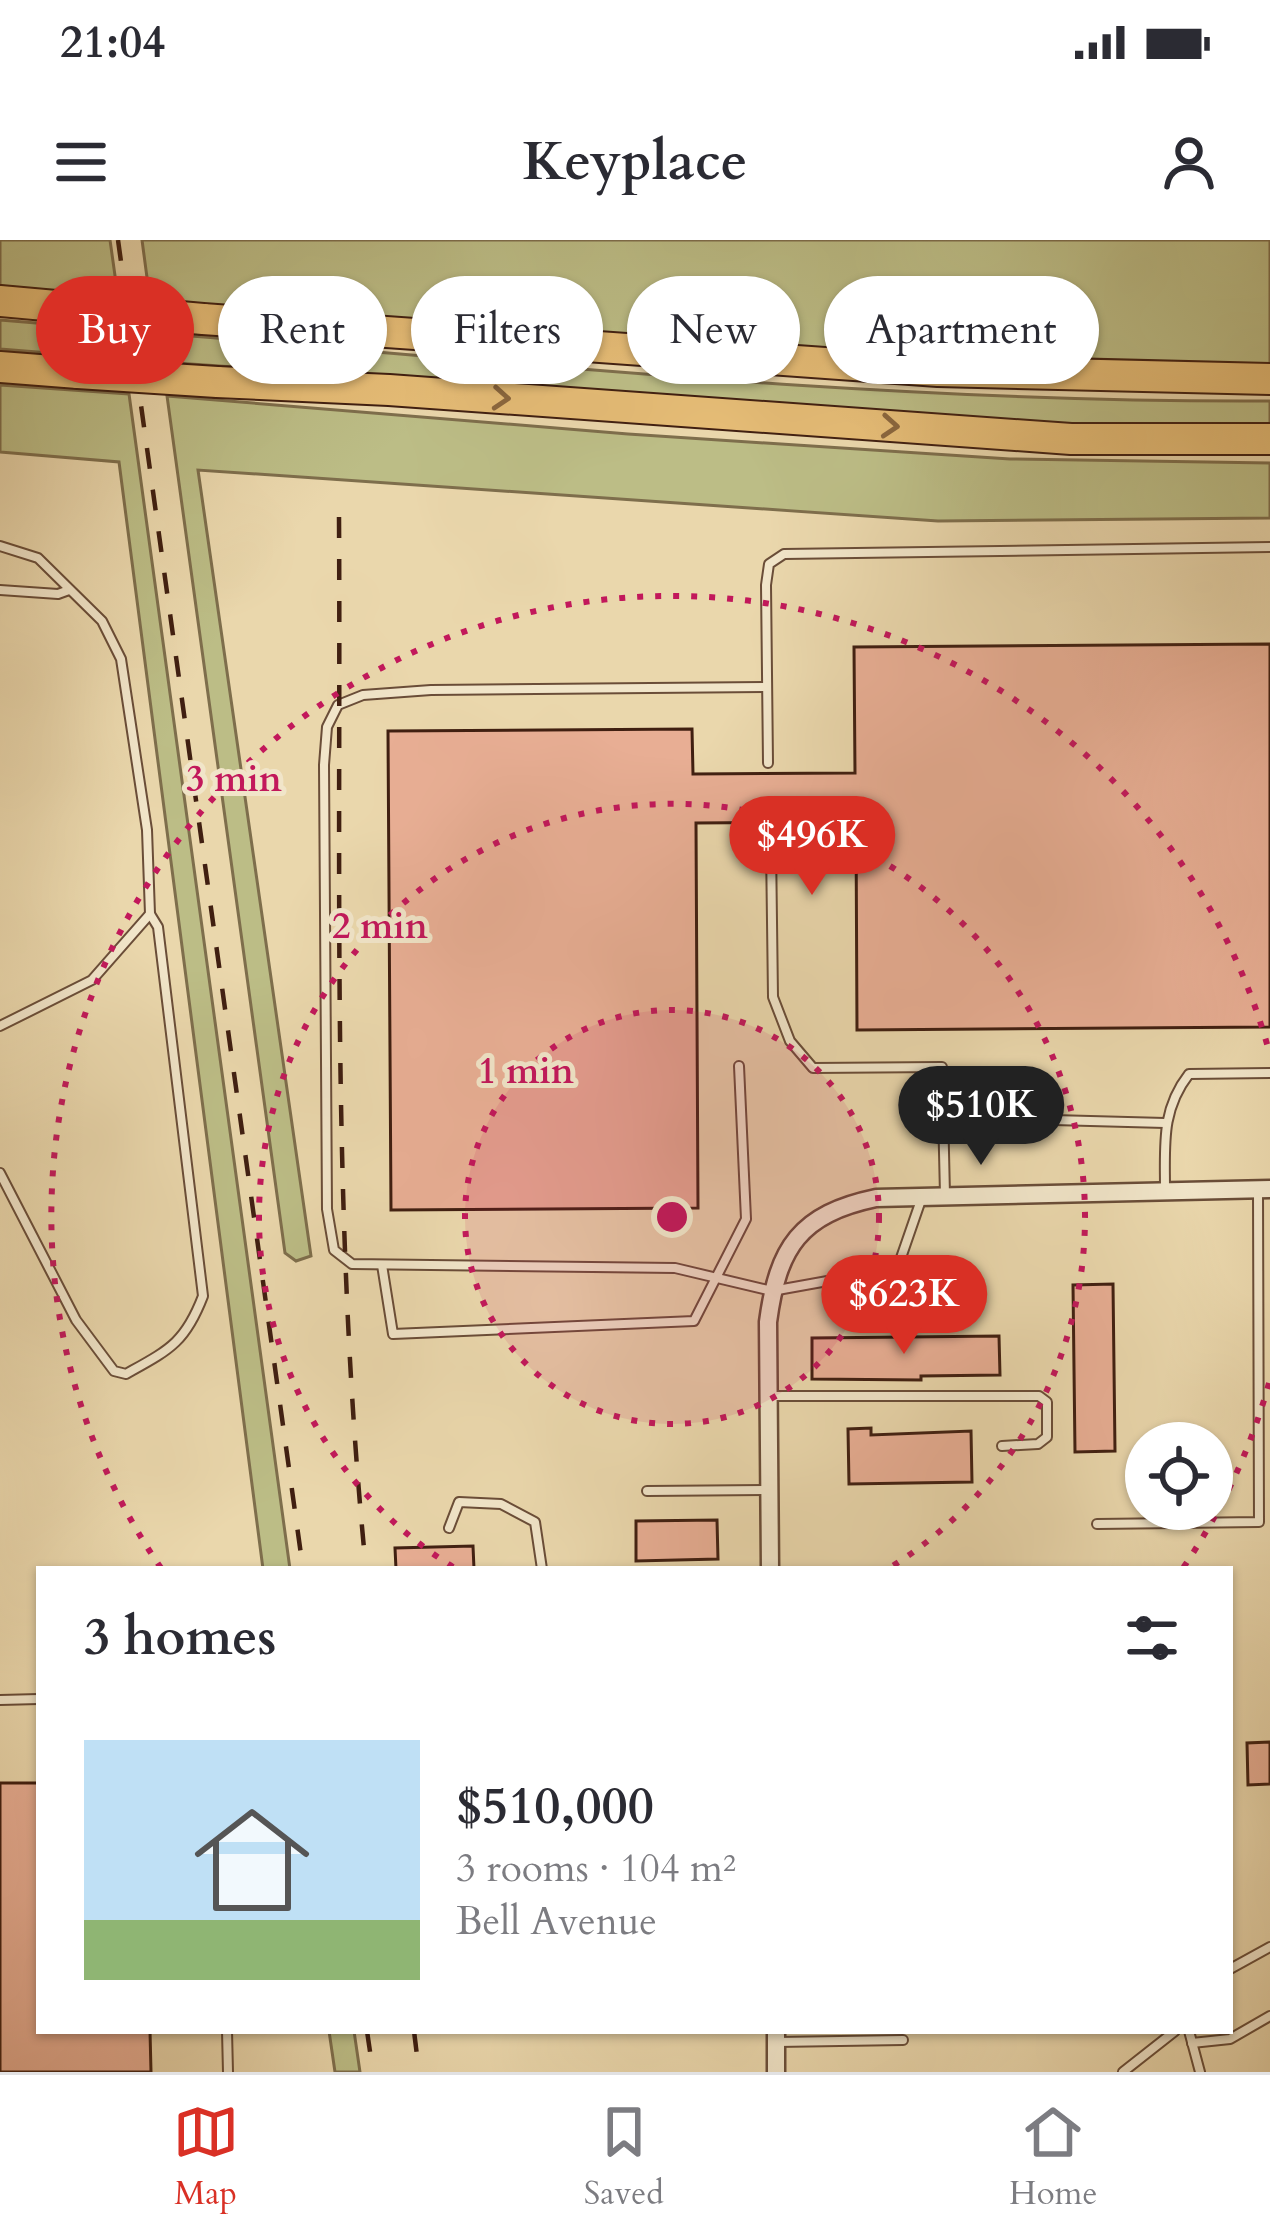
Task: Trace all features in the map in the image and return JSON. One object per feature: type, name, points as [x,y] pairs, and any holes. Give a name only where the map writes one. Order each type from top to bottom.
[{"type":"highway","points":[[0,301],[203,320],[938,371],[1270,379]]},
{"type":"highway","points":[[0,367],[1071,439],[1270,439]]},
{"type":"street","points":[[770,1566],[768,1322],[772,1291],[789,1246],[821,1216],[876,1198],[1264,1189]]},
{"type":"street","points":[[776,2036],[776,2072]]},
{"type":"lane","points":[[0,546],[38,558],[102,621],[121,659],[147,830],[150,914],[158,927],[203,1296],[177,1345],[126,1374],[114,1370],[76,1320],[0,1173]]},
{"type":"lane","points":[[768,764],[766,585],[769,564],[784,554],[1270,547]]},
{"type":"lane","points":[[0,590],[69,590]]},
{"type":"lane","points":[[766,687],[363,694],[338,706],[327,727],[324,765],[327,1209],[334,1250],[352,1264],[675,1268],[772,1291],[833,1280],[894,1278],[922,1196]]},
{"type":"lane","points":[[770,846],[773,997],[790,1041],[813,1068],[942,1067],[945,1195]]},
{"type":"lane","points":[[0,1026],[92,980],[150,914]]},
{"type":"lane","points":[[382,1265],[393,1334],[694,1321],[746,1220],[739,1066]]},
{"type":"lane","points":[[1165,1190],[1165,1123],[1173,1094],[1189,1074],[1270,1072]]},
{"type":"lane","points":[[943,1118],[1165,1123]]},
{"type":"lane","points":[[1097,1524],[1259,1522],[1264,1189]]},
{"type":"lane","points":[[769,1396],[1039,1396],[1047,1402],[1047,1437],[1038,1444],[1002,1446]]},
{"type":"lane","points":[[647,1490],[770,1490]]},
{"type":"lane","points":[[449,1528],[459,1502],[501,1504],[535,1522],[542,1566]]},
{"type":"lane","points":[[0,1700],[36,1699]]},
{"type":"lane","points":[[1233,1967],[1270,1947]]},
{"type":"lane","points":[[1192,2043],[1230,2039],[1270,2016]]},
{"type":"lane","points":[[227,2034],[228,2072]]},
{"type":"lane","points":[[1124,2072],[1171,2034]]},
{"type":"lane","points":[[1190,2034],[1200,2072]]},
{"type":"lane","points":[[776,2036],[903,2041]]},
{"type":"green space","points":[[0,240],[110,240],[115,276],[36,276],[36,289],[0,286]]},
{"type":"green space","points":[[142,240],[1270,240],[1270,364],[1099,362],[1099,276],[824,276],[824,350],[800,349],[800,276],[627,276],[627,337],[603,335],[603,276],[411,276],[411,321],[387,319],[387,276],[218,276],[218,305],[194,303],[194,276],[147,276]]},
{"type":"green space","points":[[0,320],[36,323],[36,352],[0,349]]},
{"type":"green space","points":[[194,336],[218,338],[218,366],[194,364]]},
{"type":"green space","points":[[387,353],[411,355],[411,379],[387,378]]},
{"type":"green space","points":[[603,371],[627,373],[627,384],[782,384],[991,396],[1270,401],[1270,425],[1091,426],[481,384],[603,384]]},
{"type":"green space","points":[[0,385],[129,394],[290,1566],[263,1566],[119,462],[0,452]]},
{"type":"green space","points":[[167,396],[1010,459],[1270,463],[1270,518],[938,521],[198,470],[311,1256],[296,1261],[285,1253]]},
{"type":"green space","points":[[329,2034],[354,2034],[360,2072],[335,2072]]},
{"type":"building","points":[[1270,644],[1270,1027],[857,1030],[856,822],[696,823],[698,1208],[391,1210],[388,731],[692,729],[693,774],[855,773],[854,647]]},
{"type":"building","points":[[1113,1284],[1115,1451],[1075,1452],[1073,1285]]},
{"type":"building","points":[[999,1336],[1000,1375],[812,1379],[812,1338]]},
{"type":"building","points":[[871,1428],[871,1435],[971,1431],[972,1482],[849,1484],[848,1429]]},
{"type":"building","points":[[717,1520],[718,1559],[636,1561],[636,1521]]},
{"type":"building","points":[[473,1546],[474,1566],[396,1566],[395,1548]]},
{"type":"building","points":[[1270,1742],[1270,1784],[1248,1785],[1247,1743]]},
{"type":"building","points":[[0,1783],[36,1783],[36,2034],[150,2034],[151,2072],[0,2072]]},
{"type":"railway","points":[[118,240],[303,1566]]},
{"type":"railway","points":[[339,517],[343,1175],[347,1307],[366,1566]]},
{"type":"railway","points":[[367,2034],[373,2072]]},
{"type":"railway","points":[[414,2034],[419,2072]]}]
